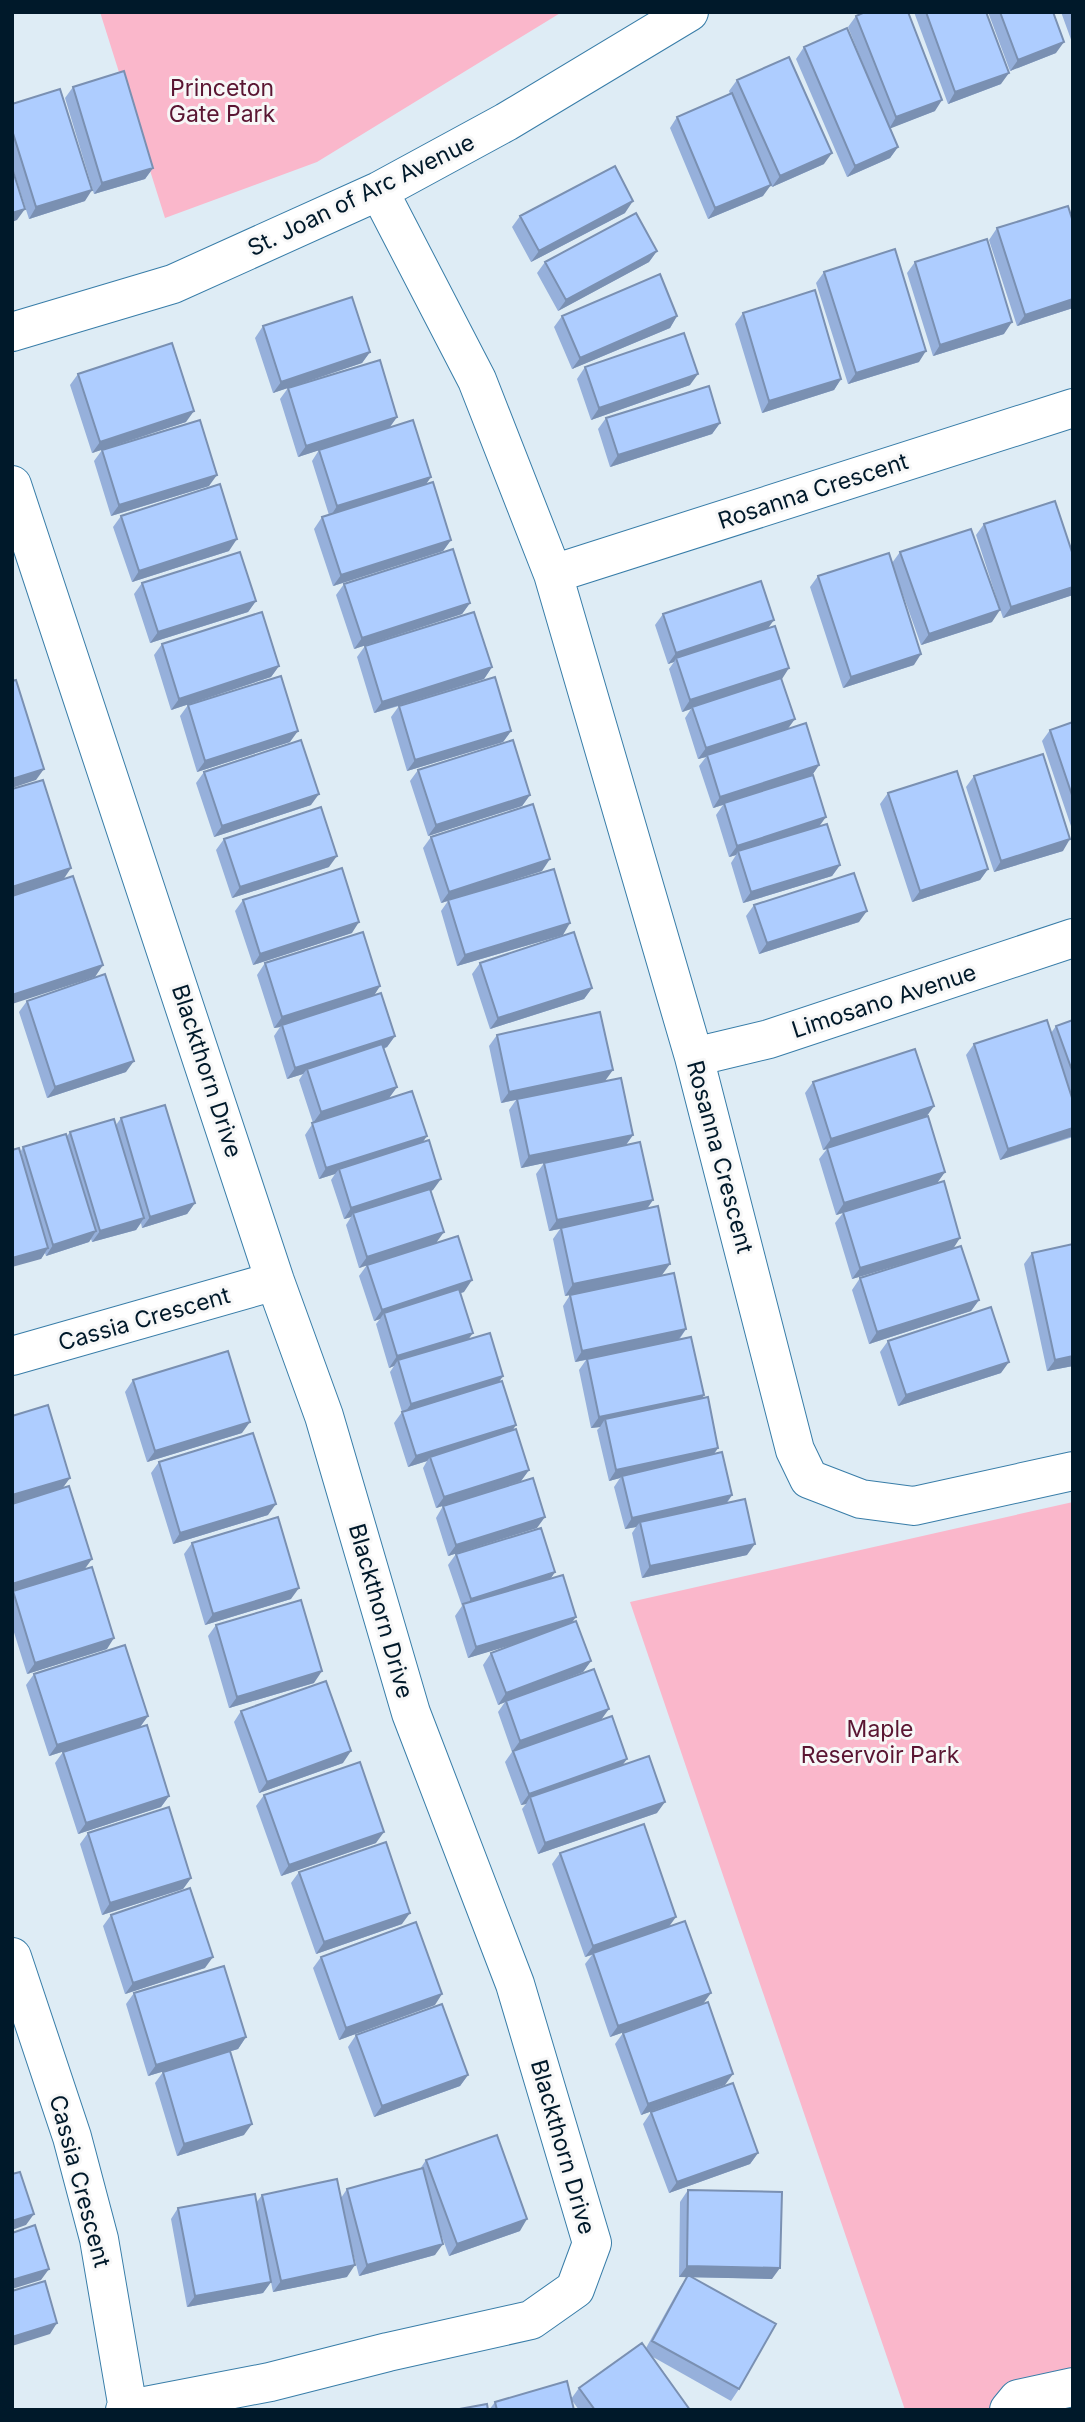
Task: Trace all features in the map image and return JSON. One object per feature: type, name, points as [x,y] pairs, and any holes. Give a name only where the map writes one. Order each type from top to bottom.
[{"type":"street","name":"St. Joan of Arc Avenue","points":[[12,332],[173,284],[379,191],[506,122],[689,12]]},
{"type":"street","name":"Rosanna Crescent","points":[[379,191],[477,380],[553,574],[694,1057],[795,1450],[809,1479],[861,1499],[914,1506],[1073,1471]]},
{"type":"street","name":"Rosanna Crescent","points":[[553,574],[1073,408]]},
{"type":"street","name":"Blackthorn Drive","points":[[12,485],[275,1281],[324,1416],[411,1713],[515,1984],[592,2243],[575,2289],[531,2320],[387,2352],[270,2382],[127,2409]]},
{"type":"street","name":"Limosano Avenue","points":[[694,1057],[769,1039],[1073,938]]},
{"type":"street","name":"Cassia Crescent","points":[[12,1356],[275,1281]]},
{"type":"street","name":"Cassia Crescent","points":[[12,1957],[72,2137],[99,2239],[127,2409]]},
{"type":"street","points":[[1009,2410],[1018,2399],[1073,2386]]},
{"type":"green space","name":"Princeton Gate Park","points":[[100,12],[562,12],[317,162],[165,218]]},
{"type":"green space","name":"Maple Reservoir Park","points":[[1073,1502],[1073,2410],[905,2410],[630,1602]]},
{"type":"building","points":[[865,12],[908,12],[942,100],[896,117],[856,16]]},
{"type":"building","points":[[926,12],[986,12],[1009,73],[955,92]]},
{"type":"building","points":[[1000,12],[1053,12],[1064,42],[1018,60]]},
{"type":"building","points":[[847,28],[898,147],[855,166],[804,47]]},
{"type":"building","points":[[789,57],[832,153],[780,176],[737,80]]},
{"type":"building","points":[[124,71],[153,168],[102,183],[73,87]]},
{"type":"building","points":[[60,89],[92,190],[36,207],[12,130],[12,104]]},
{"type":"building","points":[[732,93],[771,185],[715,208],[677,117]]},
{"type":"building","points":[[615,166],[633,201],[539,251],[520,216]]},
{"type":"building","points":[[12,168],[25,209],[12,213]]},
{"type":"building","points":[[1068,206],[1073,222],[1073,299],[1025,315],[997,228]]},
{"type":"building","points":[[636,213],[657,251],[566,300],[545,262]]},
{"type":"building","points":[[987,239],[1012,322],[940,345],[915,262]]},
{"type":"building","points":[[895,249],[926,351],[856,373],[824,272]]},
{"type":"building","points":[[660,274],[677,316],[580,358],[562,316]]},
{"type":"building","points":[[815,290],[841,379],[769,401],[743,313]]},
{"type":"building","points":[[352,297],[370,352],[281,382],[263,326]]},
{"type":"building","points":[[684,333],[698,374],[599,408],[585,367]]},
{"type":"building","points":[[172,343],[194,411],[100,442],[78,374]]},
{"type":"building","points":[[380,360],[397,417],[306,446],[288,388]]},
{"type":"building","points":[[709,386],[720,423],[618,455],[606,418]]},
{"type":"building","points":[[200,420],[217,475],[119,505],[102,450]]},
{"type":"building","points":[[413,420],[431,477],[337,506],[319,450]]},
{"type":"building","points":[[433,482],[451,540],[341,575],[322,517]]},
{"type":"building","points":[[220,484],[237,539],[139,571],[121,516]]},
{"type":"building","points":[[1055,501],[1073,555],[1073,587],[1011,607],[984,524]]},
{"type":"building","points":[[971,529],[1000,610],[929,634],[900,552]]},
{"type":"building","points":[[453,549],[470,603],[362,638],[344,584]]},
{"type":"building","points":[[240,552],[256,601],[158,632],[142,583]]},
{"type":"building","points":[[889,553],[921,654],[851,677],[818,576]]},
{"type":"building","points":[[761,581],[774,620],[676,653],[663,614]]},
{"type":"building","points":[[262,612],[279,666],[179,699],[162,644]]},
{"type":"building","points":[[474,612],[492,667],[382,702],[365,646]]},
{"type":"building","points":[[775,626],[789,668],[690,700],[676,658]]},
{"type":"building","points":[[281,676],[298,731],[205,761],[188,705]]},
{"type":"building","points":[[495,677],[511,731],[415,760],[399,706]]},
{"type":"building","points":[[781,678],[795,719],[706,748],[692,707]]},
{"type":"building","points":[[16,680],[44,769],[12,779],[12,681]]},
{"type":"building","points":[[1073,722],[1073,798],[1050,730]]},
{"type":"building","points":[[806,723],[819,765],[720,797],[707,755]]},
{"type":"building","points":[[301,740],[319,794],[222,826],[204,772]]},
{"type":"building","points":[[513,740],[530,795],[436,825],[418,770]]},
{"type":"building","points":[[1043,754],[1070,839],[1001,861],[974,776]]},
{"type":"building","points":[[957,771],[988,869],[920,891],[888,793]]},
{"type":"building","points":[[813,775],[826,817],[737,846],[724,803]]},
{"type":"building","points":[[43,780],[71,868],[12,887],[12,789]]},
{"type":"building","points":[[533,804],[550,859],[449,892],[431,837]]},
{"type":"building","points":[[321,807],[337,856],[240,887],[224,839]]},
{"type":"building","points":[[827,824],[840,865],[751,892],[738,851]]},
{"type":"building","points":[[342,868],[359,922],[260,954],[243,900]]},
{"type":"building","points":[[554,869],[570,923],[465,955],[448,900]]},
{"type":"building","points":[[854,873],[867,911],[767,943],[754,905]]},
{"type":"building","points":[[73,876],[103,965],[12,995],[12,896]]},
{"type":"building","points":[[363,932],[380,986],[282,1017],[265,963]]},
{"type":"building","points":[[574,932],[592,988],[498,1018],[480,963]]},
{"type":"building","points":[[105,974],[134,1061],[55,1087],[27,1001]]},
{"type":"building","points":[[381,993],[395,1036],[295,1068],[282,1025]]},
{"type":"building","points":[[600,1012],[613,1070],[509,1092],[497,1035]]},
{"type":"building","points":[[1047,1020],[1073,1101],[1073,1128],[1008,1149],[974,1044]]},
{"type":"building","points":[[1073,1020],[1073,1073],[1056,1026]]},
{"type":"building","points":[[382,1044],[397,1087],[321,1112],[307,1069]]},
{"type":"building","points":[[915,1049],[934,1106],[831,1139],[813,1082]]},
{"type":"building","points":[[621,1078],[633,1135],[529,1156],[517,1099]]},
{"type":"building","points":[[412,1091],[427,1136],[326,1168],[312,1123]]},
{"type":"building","points":[[165,1105],[195,1203],[150,1217],[121,1118]]},
{"type":"building","points":[[928,1116],[945,1172],[844,1203],[827,1148]]},
{"type":"building","points":[[114,1119],[144,1218],[100,1231],[70,1132]]},
{"type":"building","points":[[66,1134],[96,1231],[53,1245],[23,1147]]},
{"type":"building","points":[[429,1140],[441,1179],[351,1208],[339,1169]]},
{"type":"building","points":[[640,1142],[653,1200],[557,1220],[544,1163]]},
{"type":"building","points":[[19,1148],[48,1248],[12,1258],[12,1150]]},
{"type":"building","points":[[944,1181],[960,1238],[860,1268],[843,1212]]},
{"type":"building","points":[[430,1189],[444,1232],[367,1257],[353,1213]]},
{"type":"building","points":[[658,1206],[670,1264],[573,1284],[561,1228]]},
{"type":"building","points":[[458,1236],[472,1280],[382,1310],[367,1265]]},
{"type":"building","points":[[1073,1244],[1073,1356],[1055,1360],[1032,1253]]},
{"type":"building","points":[[961,1246],[979,1300],[877,1332],[860,1278]]},
{"type":"building","points":[[674,1273],[686,1329],[582,1351],[570,1295]]},
{"type":"building","points":[[459,1289],[473,1333],[397,1356],[384,1313]]},
{"type":"building","points":[[991,1307],[1009,1362],[906,1395],[888,1341]]},
{"type":"building","points":[[490,1333],[503,1376],[411,1404],[398,1360]]},
{"type":"building","points":[[691,1337],[704,1395],[599,1417],[587,1359]]},
{"type":"building","points":[[228,1351],[250,1422],[155,1451],[133,1380]]},
{"type":"building","points":[[502,1381],[516,1425],[416,1456],[402,1412]]},
{"type":"building","points":[[708,1397],[718,1448],[616,1470],[605,1419]]},
{"type":"building","points":[[48,1405],[70,1478],[12,1495],[12,1416]]},
{"type":"building","points":[[516,1429],[529,1470],[444,1497],[430,1457]]},
{"type":"building","points":[[253,1433],[276,1504],[180,1533],[159,1462]]},
{"type":"building","points":[[722,1452],[732,1495],[632,1518],[622,1476]]},
{"type":"building","points":[[533,1478],[545,1517],[456,1545],[443,1506]]},
{"type":"building","points":[[69,1486],[92,1559],[12,1584],[12,1504]]},
{"type":"building","points":[[745,1499],[755,1544],[650,1566],[640,1522]]},
{"type":"building","points":[[278,1517],[299,1588],[213,1614],[192,1543]]},
{"type":"building","points":[[541,1528],[555,1572],[471,1599],[456,1554]]},
{"type":"building","points":[[92,1567],[114,1638],[35,1663],[13,1591]]},
{"type":"building","points":[[563,1575],[576,1617],[476,1647],[463,1604]]},
{"type":"building","points":[[301,1600],[322,1671],[237,1697],[216,1625]]},
{"type":"building","points":[[576,1621],[591,1661],[506,1693],[491,1653]]},
{"type":"building","points":[[125,1645],[148,1716],[57,1745],[34,1674]]},
{"type":"building","points":[[594,1669],[609,1709],[520,1741],[506,1701]]},
{"type":"building","points":[[326,1681],[351,1751],[267,1782],[241,1711]]},
{"type":"building","points":[[612,1716],[627,1759],[529,1794],[513,1751]]},
{"type":"building","points":[[147,1725],[169,1796],[86,1823],[63,1752]]},
{"type":"building","points":[[649,1756],[665,1802],[545,1843],[530,1797]]},
{"type":"building","points":[[360,1762],[384,1832],[289,1865],[264,1795]]},
{"type":"building","points":[[169,1807],[191,1878],[110,1903],[88,1833]]},
{"type":"building","points":[[644,1824],[676,1917],[593,1946],[560,1853]]},
{"type":"building","points":[[386,1842],[410,1913],[324,1942],[299,1872]]},
{"type":"building","points":[[190,1888],[213,1957],[133,1983],[111,1915]]},
{"type":"building","points":[[685,1921],[711,1993],[618,2026],[593,1953]]},
{"type":"building","points":[[416,1922],[442,1994],[346,2028],[321,1957]]},
{"type":"building","points":[[224,1966],[246,2037],[156,2065],[134,1993]]},
{"type":"building","points":[[708,2002],[733,2074],[648,2104],[623,2033]]},
{"type":"building","points":[[442,2004],[468,2075],[382,2106],[356,2035]]},
{"type":"building","points":[[230,2051],[252,2124],[184,2144],[163,2072]]},
{"type":"building","points":[[733,2083],[758,2153],[677,2182],[651,2112]]},
{"type":"building","points":[[497,2135],[527,2219],[457,2244],[426,2160]]},
{"type":"building","points":[[423,2168],[443,2244],[367,2265],[347,2189]]},
{"type":"building","points":[[20,2172],[34,2214],[12,2221],[12,2174]]},
{"type":"building","points":[[337,2179],[355,2265],[281,2281],[262,2195]]},
{"type":"building","points":[[688,2190],[782,2192],[780,2268],[687,2266]]},
{"type":"building","points":[[255,2194],[271,2282],[195,2296],[178,2208]]},
{"type":"building","points":[[35,2225],[49,2269],[12,2280],[12,2233]]},
{"type":"building","points":[[688,2275],[776,2324],[739,2389],[652,2341]]},
{"type":"building","points":[[45,2281],[57,2323],[12,2337],[12,2291]]},
{"type":"building","points":[[642,2343],[690,2410],[595,2410],[579,2388]]},
{"type":"building","points":[[567,2381],[574,2410],[497,2410],[495,2402]]},
{"type":"building","points":[[487,2404],[488,2410],[454,2410]]}]
